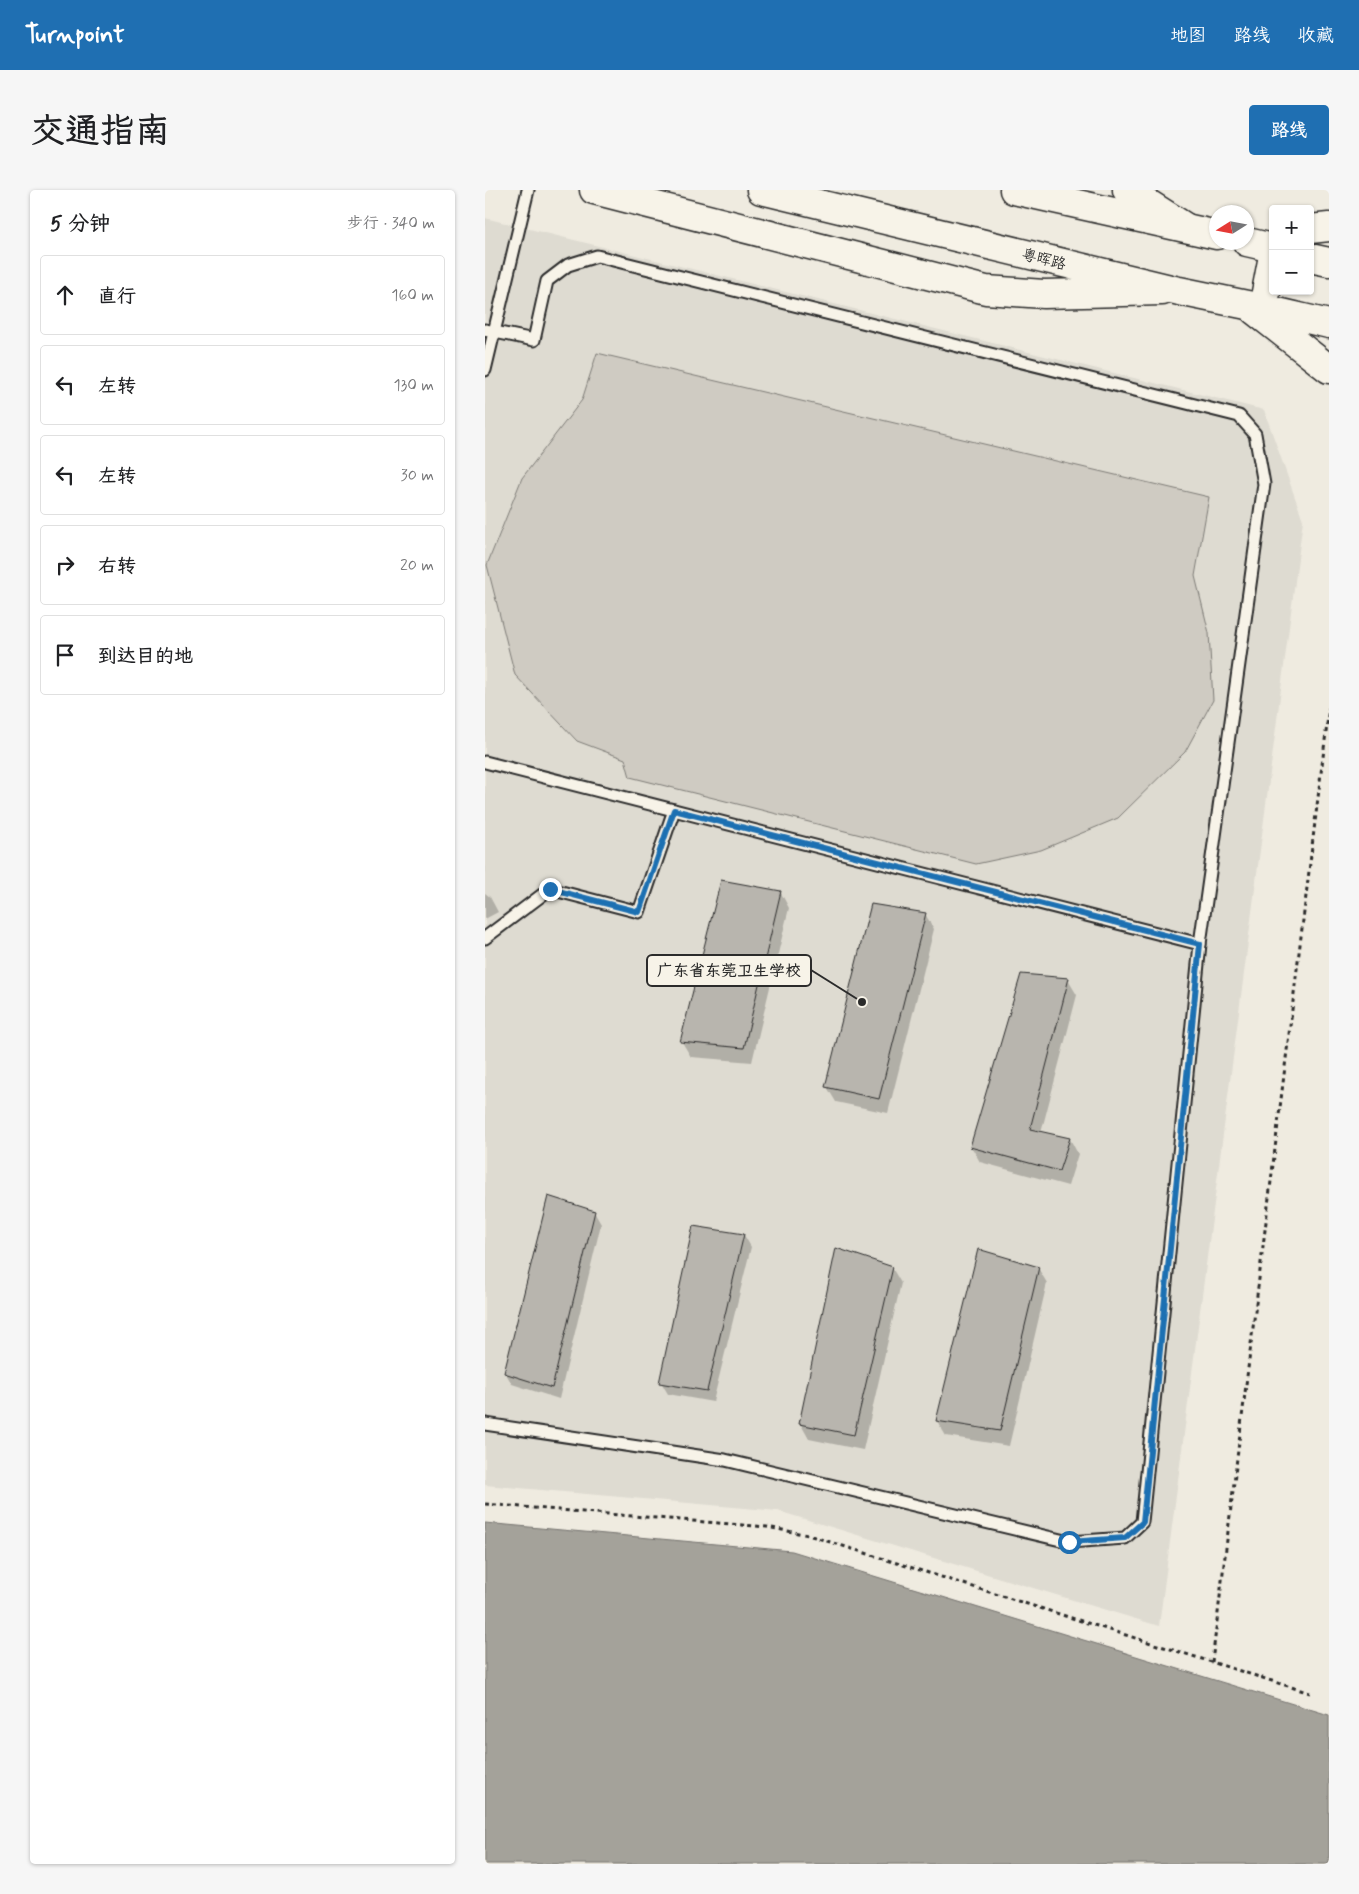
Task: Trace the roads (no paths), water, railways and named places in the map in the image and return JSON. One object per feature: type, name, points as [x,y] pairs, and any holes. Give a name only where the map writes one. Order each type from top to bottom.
[{"type":"main road","points":[[594,190],[986,290],[1044,294],[1179,291]]},
{"type":"main road","name":"粤晖路","points":[[761,190],[1179,291],[1329,324]]},
{"type":"main road","points":[[1014,190],[1209,233]]},
{"type":"main road","points":[[1127,190],[1187,228]]},
{"type":"main road","points":[[1314,229],[1329,227]]},
{"type":"main road","points":[[1254,239],[1269,236]]},
{"type":"main road","points":[[1254,242],[1269,247]]},
{"type":"main road","points":[[1314,259],[1329,262]]},
{"type":"main road","points":[[1269,267],[1255,307],[1329,369]]},
{"type":"lane","points":[[485,370],[490,331],[528,190]]},
{"type":"lane","points":[[485,1424],[725,1460],[1069,1542],[1125,1538],[1143,1522],[1200,944],[1264,484],[1255,434],[1239,416],[597,256],[568,265],[547,281],[534,340],[490,331]]},
{"type":"lane","points":[[485,762],[1200,944]]},
{"type":"lane","points":[[485,938],[550,889],[639,912],[674,810]]},
{"type":"place","name":"广东省东莞卫生学校","points":[[862,1002]]}]
